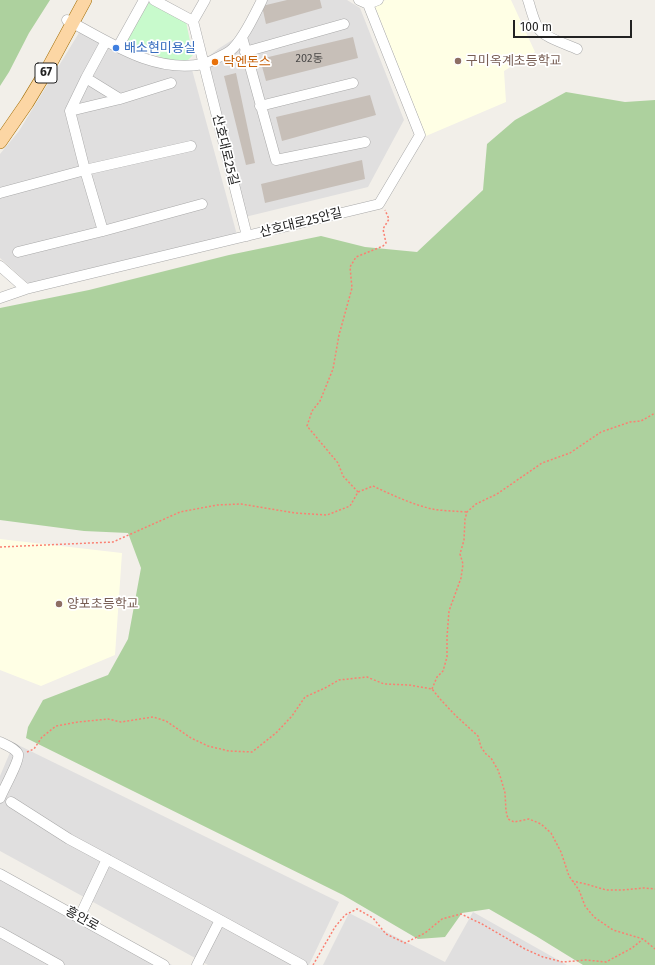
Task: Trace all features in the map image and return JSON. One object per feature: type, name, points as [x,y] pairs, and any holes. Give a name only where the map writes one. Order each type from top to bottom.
[{"type":"main road","name":"67","points":[[0,142],[27,103],[47,70],[70,21],[77,0]]},
{"type":"main road","name":"67","points":[[0,131],[85,0]]},
{"type":"street","points":[[118,47],[144,0]]},
{"type":"street","points":[[154,0],[193,21],[205,0]]},
{"type":"street","points":[[70,21],[118,47],[153,62],[175,66],[187,66],[204,64],[230,52],[242,37],[262,0]]},
{"type":"street","points":[[366,1],[378,0]]},
{"type":"street","points":[[528,0],[537,26],[541,31],[547,36],[577,49]]},
{"type":"street","name":"산호대로25안길","points":[[0,298],[26,290],[379,204],[420,135],[366,1]]},
{"type":"street","name":"산호대로25길","points":[[193,21],[247,236]]},
{"type":"street","points":[[245,52],[344,24]]},
{"type":"street","points":[[242,37],[276,160],[365,142]]},
{"type":"street","points":[[103,231],[70,111],[106,41]]},
{"type":"street","points":[[86,78],[120,99]]},
{"type":"street","points":[[70,111],[120,99],[171,83]]},
{"type":"street","points":[[260,106],[353,83]]},
{"type":"street","points":[[0,193],[85,170],[191,146]]},
{"type":"street","points":[[18,252],[202,204]]},
{"type":"street","points":[[0,266],[26,290]]},
{"type":"street","points":[[0,742],[14,749],[18,756],[16,764],[0,798]]},
{"type":"street","points":[[11,802],[69,838],[302,965]]},
{"type":"street","points":[[79,918],[107,859]]},
{"type":"street","name":"흥안로","points":[[0,874],[164,965]]},
{"type":"street","points":[[197,965],[220,920]]},
{"type":"street","points":[[0,932],[59,965]]},
{"type":"path","points":[[358,492],[343,476],[338,463],[307,426],[312,411],[320,402],[334,369],[338,335],[352,288],[350,267],[356,257],[383,246],[386,243],[384,229],[389,219],[385,211],[386,205],[382,198]]},
{"type":"path","points":[[432,689],[437,677],[443,671],[447,656],[449,611],[461,578],[463,564],[460,554],[464,540],[465,519],[467,512],[476,504],[497,494],[542,462],[570,453],[601,432],[630,422],[641,421],[655,413]]},
{"type":"path","points":[[0,547],[113,542],[180,512],[217,505],[241,504],[295,513],[327,515],[350,506],[358,492],[373,486],[410,502],[432,509],[467,512]]},
{"type":"path","points":[[18,756],[34,749],[42,737],[56,726],[108,719],[120,722],[153,717],[166,722],[191,738],[208,746],[229,751],[252,752],[276,733],[292,716],[305,696],[325,688],[339,680],[367,677],[384,684],[409,685],[432,689],[455,715],[478,736],[481,747],[491,758],[498,770],[505,793],[508,819],[514,822],[529,819],[541,824],[551,833],[561,852],[569,876],[579,890],[585,906],[594,917],[613,930],[643,939],[655,949]]},
{"type":"path","points":[[572,881],[606,890],[644,888],[655,889]]},
{"type":"path","points":[[313,965],[335,927],[345,915],[357,909],[373,918],[386,934],[405,943],[425,933],[442,919],[461,914],[524,949],[543,957],[563,962],[586,960],[606,962],[632,948],[643,939]]},
{"type":"shaded area","points":[[260,0],[347,0],[360,8],[404,120],[368,187],[245,217],[204,60],[237,37]]},
{"type":"shaded area","name":"구미옥계초등학교","points":[[386,0],[511,0],[535,52],[504,71],[506,102],[426,136],[374,4]]},
{"type":"shaded area","points":[[85,23],[111,40],[153,60],[191,66],[237,235],[31,286],[0,258],[0,154],[19,131]]},
{"type":"shaded area","name":"양포초등학교","points":[[0,539],[122,553],[115,655],[41,686],[0,670]]},
{"type":"shaded area","points":[[14,743],[339,902],[309,965],[208,965],[0,851],[0,776]]},
{"type":"shaded area","points":[[0,873],[172,965],[0,965]]},
{"type":"shaded area","points":[[473,912],[567,965],[323,965],[349,913],[445,962]]},
{"type":"green space","points":[[0,0],[50,0],[29,33],[0,86]]},
{"type":"green space","points":[[149,2],[186,22],[193,55],[184,64],[170,61],[126,42]]},
{"type":"green space","points":[[566,92],[625,102],[655,100],[655,965],[583,965],[489,909],[462,913],[445,937],[418,939],[343,895],[26,738],[28,727],[43,700],[108,675],[128,639],[141,568],[128,533],[84,531],[0,520],[0,308],[89,290],[229,255],[321,236],[365,247],[417,252],[483,190],[487,144],[515,120]]},
{"type":"building","points":[[287,0],[320,0],[322,8],[266,24],[262,6]]},
{"type":"building","points":[[353,37],[358,58],[266,81],[260,59]]},
{"type":"building","points":[[236,73],[255,163],[246,165],[224,76]]},
{"type":"building","points":[[370,95],[376,115],[282,141],[276,117]]},
{"type":"building","points":[[362,160],[365,179],[265,203],[261,184]]},
{"type":"place","name":"배소현미용실","points":[[116,48]]},
{"type":"place","name":"구미옥계초등학교","points":[[458,61]]},
{"type":"place","name":"닥엔돈스","points":[[215,62]]},
{"type":"place","name":"양포초등학교","points":[[59,604]]}]
